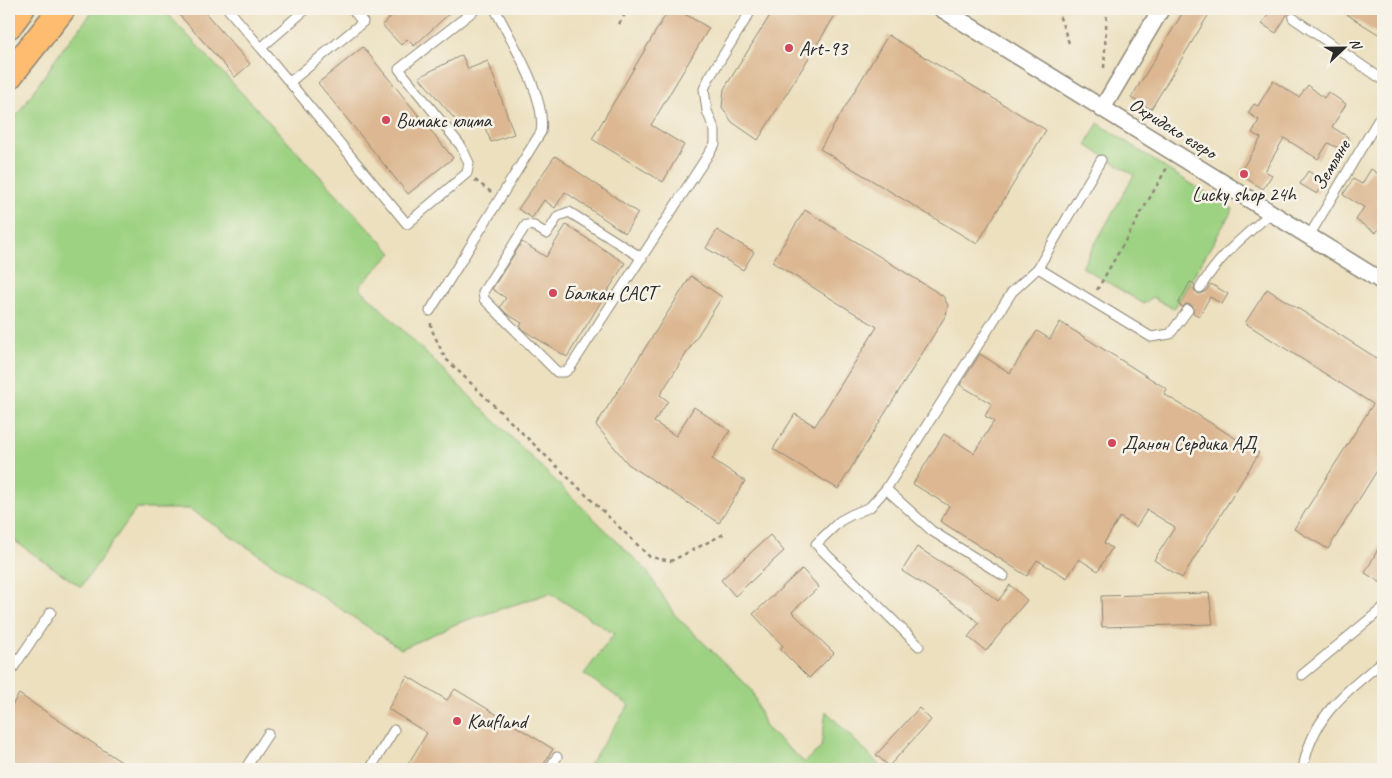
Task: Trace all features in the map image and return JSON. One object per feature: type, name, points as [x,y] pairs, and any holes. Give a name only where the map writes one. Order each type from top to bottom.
[{"type":"main road","points":[[9,25],[21,9]]},
{"type":"main road","points":[[9,76],[62,9]]},
{"type":"main road","points":[[9,86],[36,42]]},
{"type":"street","name":"Охридско езеро","points":[[942,9],[1383,282]]},
{"type":"street","points":[[1102,108],[1161,9]]},
{"type":"lane","points":[[228,9],[407,224],[467,173],[469,163],[462,146],[400,69],[476,9]]},
{"type":"lane","points":[[261,48],[306,9]]},
{"type":"lane","points":[[290,82],[363,22],[352,9]]},
{"type":"lane","points":[[430,311],[541,132],[543,119],[538,94],[495,9]]},
{"type":"lane","points":[[642,258],[569,212],[558,216],[547,234],[534,226],[526,226],[483,292],[484,299],[557,372],[565,372],[570,368],[642,258],[716,144],[715,131],[708,111],[704,89],[752,9]]},
{"type":"lane","points":[[1293,18],[1383,80]]},
{"type":"lane","name":"Земляне","points":[[1308,236],[1383,112]]},
{"type":"lane","points":[[919,646],[816,544],[840,521],[850,515],[870,508],[886,490],[1012,292],[1038,268],[1100,160]]},
{"type":"lane","points":[[1200,288],[1210,271],[1224,254],[1271,213]]},
{"type":"lane","points":[[1038,268],[1152,337],[1170,334],[1188,310]]},
{"type":"lane","points":[[886,490],[932,531],[1004,576]]},
{"type":"lane","points":[[1302,675],[1383,608]]},
{"type":"lane","points":[[9,674],[51,612]]},
{"type":"lane","points":[[1303,769],[1305,758],[1317,726],[1337,700],[1383,661]]},
{"type":"lane","points":[[370,769],[394,730]]},
{"type":"lane","points":[[245,769],[268,734]]},
{"type":"lane","points":[[550,769],[557,757]]},
{"type":"path","points":[[619,24],[628,9]]},
{"type":"path","points":[[1058,9],[1070,46]]},
{"type":"path","points":[[1104,68],[1107,9]]},
{"type":"path","points":[[1091,300],[1175,154]]},
{"type":"path","points":[[467,173],[500,199]]},
{"type":"path","points":[[430,311],[431,328],[445,358],[650,557],[671,561],[724,534]]},
{"type":"green space","points":[[95,9],[163,9],[392,253],[359,287],[647,571],[674,614],[752,690],[765,727],[804,762],[821,748],[826,711],[883,769],[586,769],[629,705],[584,674],[614,634],[550,593],[458,623],[401,649],[190,509],[136,509],[81,587],[9,537],[9,127],[64,47]]},
{"type":"green space","points":[[1098,123],[1167,169],[1233,209],[1174,309],[1152,297],[1144,304],[1082,267],[1134,175],[1086,145]]},
{"type":"building","points":[[174,9],[202,9],[250,64],[235,77]]},
{"type":"building","points":[[399,9],[454,9],[414,46],[407,39],[401,45],[382,25]]},
{"type":"building","points":[[669,9],[676,9],[709,28],[651,125],[684,145],[663,182],[592,139]]},
{"type":"building","points":[[774,9],[839,9],[758,140],[732,122],[722,107],[724,89]]},
{"type":"building","points":[[1185,9],[1212,9],[1151,109],[1131,98]]},
{"type":"building","points":[[1271,9],[1280,9],[1288,13],[1276,33],[1262,24]]},
{"type":"building","points":[[1338,9],[1383,9],[1383,37]]},
{"type":"building","points":[[888,35],[1046,130],[977,244],[820,149]]},
{"type":"building","name":"Вимакс клима","points":[[363,47],[453,158],[408,194],[318,83]]},
{"type":"building","points":[[462,55],[468,69],[488,61],[514,134],[491,142],[481,118],[464,130],[419,77]]},
{"type":"building","points":[[1273,81],[1299,97],[1308,85],[1324,98],[1328,92],[1346,104],[1332,127],[1348,137],[1340,149],[1328,143],[1318,159],[1284,138],[1265,171],[1272,175],[1263,189],[1239,174],[1261,138],[1252,133],[1259,120],[1248,113],[1254,104],[1258,106]]},
{"type":"building","points":[[555,156],[638,213],[625,233],[565,192],[555,208],[544,200],[532,218],[518,209]]},
{"type":"building","points":[[1371,169],[1383,177],[1383,222],[1376,233],[1356,220],[1364,207],[1343,195],[1353,179],[1362,184]]},
{"type":"building","points":[[1308,171],[1325,182],[1317,194],[1300,184]]},
{"type":"building","points":[[805,210],[943,296],[948,305],[946,315],[838,489],[773,449],[795,414],[815,426],[877,327],[772,262]]},
{"type":"building","name":"Балкан САСТ","points":[[566,225],[625,263],[567,357],[523,330],[520,326],[522,323],[507,314],[500,307],[506,298],[492,289],[522,242],[546,257]]},
{"type":"building","points":[[717,230],[754,252],[743,270],[706,248]]},
{"type":"building","points":[[691,276],[722,297],[660,395],[668,401],[654,422],[676,436],[694,407],[730,431],[712,459],[745,481],[719,523],[628,464],[596,425]]},
{"type":"building","points":[[1190,282],[1195,284],[1194,290],[1199,294],[1206,291],[1211,284],[1228,294],[1222,304],[1210,297],[1199,316],[1193,313],[1194,308],[1191,305],[1186,304],[1183,307],[1178,304]]},
{"type":"building","points":[[1267,289],[1383,362],[1383,461],[1328,549],[1294,529],[1373,404],[1245,323]]},
{"type":"building","name":"Данон Сердика АД","points":[[1060,322],[1167,389],[1164,394],[1259,453],[1182,578],[1154,560],[1175,527],[1147,510],[1136,527],[1120,517],[1104,543],[1112,548],[1098,571],[1079,559],[1067,578],[1037,560],[1027,576],[940,521],[949,506],[913,484],[944,434],[974,453],[994,421],[985,416],[992,404],[960,385],[980,354],[1010,373],[1037,331],[1050,339]]},
{"type":"building","points":[[770,535],[784,551],[735,596],[721,580]]},
{"type":"building","points":[[1383,540],[1383,584],[1365,573]]},
{"type":"building","points":[[917,547],[978,585],[998,601],[1010,585],[1027,600],[986,651],[968,637],[979,623],[962,609],[902,571]]},
{"type":"building","points":[[802,569],[819,587],[792,612],[834,653],[809,678],[780,649],[783,646],[753,614]]},
{"type":"building","points":[[1209,593],[1213,624],[1102,627],[1101,596]]},
{"type":"building","name":"Kaufland","points":[[407,676],[447,700],[455,689],[553,749],[541,769],[405,769],[427,733],[388,709]]},
{"type":"building","points":[[19,694],[132,769],[9,769],[9,710]]},
{"type":"building","points":[[919,708],[931,720],[889,766],[876,755]]},
{"type":"place","name":"Art-93","points":[[789,48]]},
{"type":"place","name":"Вимакс клима","points":[[386,120]]},
{"type":"place","name":"Lucky shop 24h","points":[[1244,174]]},
{"type":"place","name":"Балкан САСТ","points":[[553,293]]},
{"type":"place","name":"Данон Сердика АД","points":[[1112,443]]},
{"type":"place","name":"Kaufland","points":[[457,721]]}]
